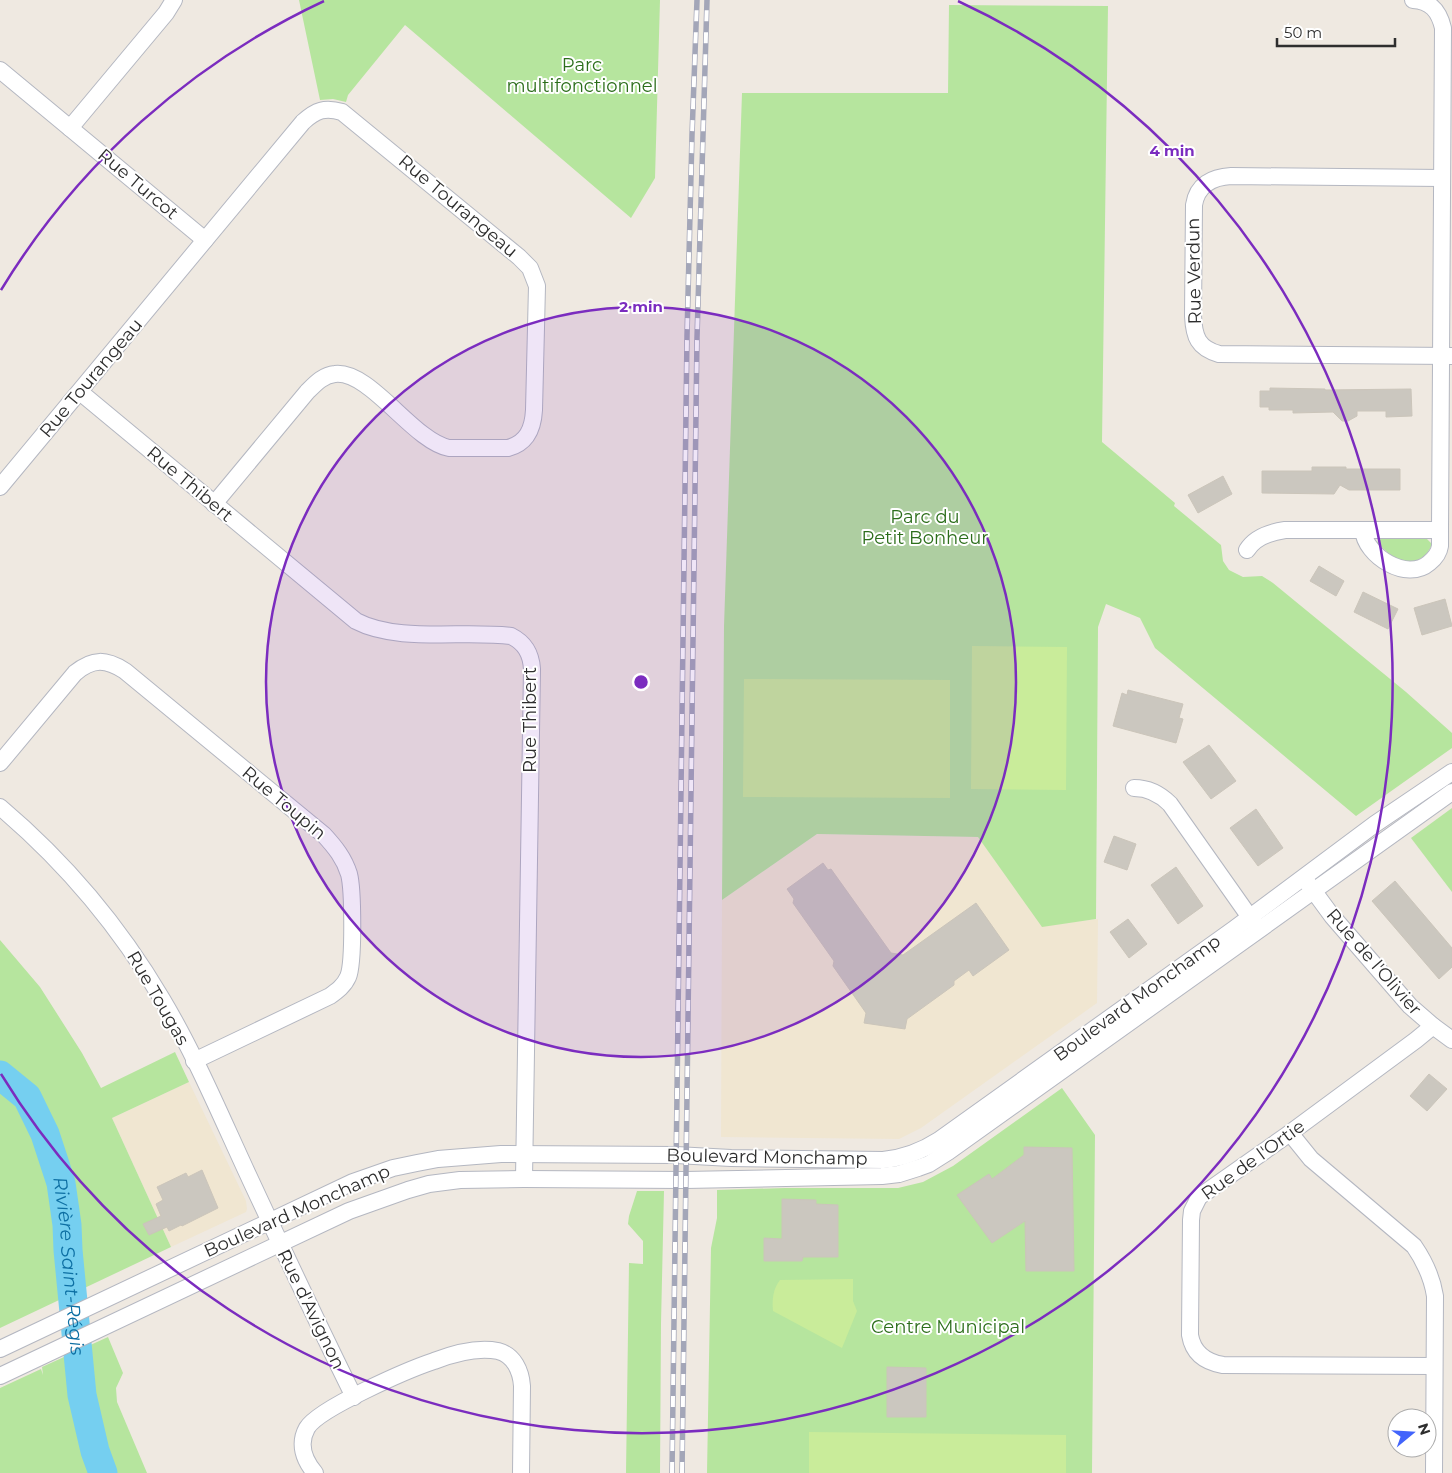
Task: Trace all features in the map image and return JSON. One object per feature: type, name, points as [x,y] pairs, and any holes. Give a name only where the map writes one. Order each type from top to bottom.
[{"type":"street","points":[[70,128],[166,13],[174,0]]},
{"type":"street","points":[[1363,530],[1366,542],[1383,559],[1402,569],[1414,570],[1424,567],[1437,554],[1440,547],[1447,356],[1442,178],[1443,28],[1435,8],[1428,3],[1413,0]]},
{"type":"street","name":"Rue Turcot","points":[[0,70],[205,240]]},
{"type":"street","name":"Rue Tourangeau","points":[[0,487],[303,122],[312,114],[321,110],[331,109],[342,112],[525,262],[534,276],[537,286],[534,420],[528,435],[516,446],[508,448],[441,447],[358,380],[345,374],[328,376],[315,384],[214,504]]},
{"type":"street","name":"Rue Verdun","points":[[1442,178],[1231,176],[1214,179],[1205,183],[1197,193],[1194,205],[1192,316],[1193,327],[1199,342],[1210,352],[1219,354],[1447,356]]},
{"type":"street","name":"Rue Thibert","points":[[80,392],[347,614],[366,626],[378,630],[396,632],[511,636],[519,640],[529,654],[532,669],[524,1179]]},
{"type":"street","points":[[1248,550],[1258,540],[1286,530],[1440,530]]},
{"type":"street","name":"Rue Toupin","points":[[0,763],[76,673],[88,664],[108,662],[116,665],[133,677],[324,835],[339,853],[349,873],[352,896],[351,966],[345,983],[330,996],[194,1061]]},
{"type":"street","name":"Boulevard Monchamp","points":[[0,1376],[356,1208],[429,1184],[460,1180],[685,1180],[866,1176],[899,1174],[929,1164],[948,1152],[1254,923],[1304,876],[1395,810],[1452,772]]},
{"type":"street","points":[[1134,788],[1149,790],[1164,798],[1170,804],[1254,923]]},
{"type":"street","name":"Boulevard Monchamp","points":[[0,1349],[353,1182],[393,1168],[438,1159],[488,1154],[676,1155],[731,1158],[883,1160],[904,1156],[928,1147],[1254,923],[1313,891],[1452,792]]},
{"type":"street","name":"Rue Tougas","points":[[0,807],[47,850],[108,919],[130,948],[163,1000],[270,1221]]},
{"type":"street","name":"Rue de l'Olivier","points":[[1304,876],[1332,916],[1402,998],[1433,1026],[1452,1040]]},
{"type":"street","name":"Rue de l'Ortie","points":[[1433,1026],[1290,1133],[1199,1197],[1191,1220],[1190,1334],[1195,1349],[1206,1360],[1223,1365],[1434,1366]]},
{"type":"street","points":[[1290,1133],[1311,1159],[1406,1238],[1426,1264],[1435,1296],[1434,1473]]},
{"type":"street","name":"Rue d'Avignon","points":[[270,1221],[354,1397]]},
{"type":"street","points":[[315,1473],[308,1464],[302,1446],[308,1427],[321,1414],[415,1368],[451,1356],[482,1351],[499,1352],[514,1361],[521,1380],[521,1473]]},
{"type":"shaded area","points":[[817,834],[978,837],[1042,926],[1098,919],[1097,1003],[921,1128],[899,1139],[721,1137],[722,900]]},
{"type":"shaded area","points":[[189,1082],[246,1201],[247,1209],[246,1212],[171,1247],[112,1118]]},
{"type":"green space","name":"Parc multifonctionnel","points":[[299,0],[660,0],[655,178],[631,218],[405,25],[348,95],[346,102],[333,99],[320,100]]},
{"type":"green space","name":"Parc du Petit Bonheur","points":[[949,5],[1108,6],[1102,442],[1175,503],[1174,506],[1221,545],[1223,561],[1229,570],[1243,577],[1262,576],[1273,583],[1406,692],[1452,733],[1452,748],[1356,816],[1155,648],[1140,618],[1106,604],[1098,627],[1096,919],[1042,927],[978,837],[817,834],[722,900],[724,626],[742,93],[948,93]]},
{"type":"green space","points":[[1381,539],[1427,539],[1432,544],[1421,558],[1416,561],[1405,562],[1393,557],[1378,544],[1377,542]]},
{"type":"green space","points":[[972,646],[1067,647],[1066,790],[971,789]]},
{"type":"green space","points":[[744,679],[950,680],[950,798],[743,797]]},
{"type":"green space","points":[[1452,808],[1452,892],[1411,838]]},
{"type":"green space","points":[[0,940],[40,987],[82,1053],[101,1088],[175,1052],[189,1082],[112,1118],[171,1247],[0,1328]]},
{"type":"green space","name":"Centre Municipal","points":[[1062,1088],[1095,1135],[1092,1473],[707,1473],[711,1248],[717,1218],[717,1190],[898,1188],[923,1182],[953,1166]]},
{"type":"green space","points":[[637,1191],[664,1191],[660,1473],[626,1473],[629,1263],[643,1264],[643,1241],[628,1224]]},
{"type":"green space","points":[[853,1279],[853,1301],[857,1311],[842,1348],[773,1311],[774,1294],[780,1280]]},
{"type":"green space","points":[[108,1337],[123,1373],[116,1388],[117,1402],[147,1473],[0,1473],[0,1388],[41,1369],[43,1375],[42,1367]]},
{"type":"green space","points":[[809,1432],[1066,1435],[1066,1473],[809,1473]]},
{"type":"building","points":[[1270,388],[1325,390],[1411,389],[1412,416],[1386,417],[1386,411],[1357,411],[1357,416],[1348,421],[1342,421],[1333,412],[1293,413],[1293,410],[1269,410],[1269,407],[1260,407],[1260,391],[1270,391]]},
{"type":"building","points":[[1312,467],[1400,469],[1400,490],[1349,490],[1340,485],[1334,494],[1262,493],[1262,471],[1312,471]]},
{"type":"building","points":[[1223,476],[1232,494],[1198,513],[1188,495]]},
{"type":"building","points":[[1319,566],[1344,581],[1336,596],[1310,581]]},
{"type":"building","points":[[1363,592],[1398,609],[1388,629],[1354,612]]},
{"type":"building","points":[[1445,599],[1452,626],[1422,635],[1414,608]]},
{"type":"building","points":[[1128,690],[1183,704],[1179,718],[1183,719],[1176,743],[1113,726],[1122,693],[1127,695]]},
{"type":"building","points":[[1209,745],[1236,781],[1211,799],[1183,762]]},
{"type":"building","points":[[1256,809],[1283,848],[1258,866],[1230,828]]},
{"type":"building","points":[[1114,836],[1136,844],[1127,870],[1104,862]]},
{"type":"building","points":[[823,863],[828,870],[831,869],[891,953],[903,955],[976,903],[1009,950],[973,976],[969,970],[954,981],[954,985],[907,1019],[905,1029],[864,1023],[866,1013],[833,966],[834,961],[793,903],[794,899],[787,889]]},
{"type":"building","points":[[1176,867],[1203,906],[1178,924],[1151,885]]},
{"type":"building","points":[[1395,881],[1452,948],[1452,967],[1439,979],[1372,901]]},
{"type":"building","points":[[1128,919],[1147,944],[1129,958],[1110,932]]},
{"type":"building","points":[[1429,1074],[1447,1089],[1427,1111],[1410,1096]]},
{"type":"building","points":[[1024,1147],[1072,1148],[1074,1271],[1026,1271],[1025,1221],[992,1243],[957,1195],[989,1174],[992,1179],[1024,1155]]},
{"type":"building","points":[[202,1170],[218,1208],[182,1226],[169,1231],[167,1227],[149,1235],[143,1224],[161,1216],[156,1204],[163,1200],[157,1187],[186,1173],[188,1177]]},
{"type":"building","points":[[782,1199],[816,1200],[816,1204],[838,1205],[838,1257],[803,1257],[802,1261],[764,1261],[764,1238],[782,1239]]},
{"type":"building","points":[[887,1367],[926,1368],[926,1417],[887,1417]]},
{"type":"waterway","name":"Rivière Saint-Régis","points":[[0,1075],[27,1097],[45,1134],[61,1183],[67,1225],[82,1395],[95,1451],[103,1473]]},
{"type":"railway","points":[[672,1473],[687,336],[697,0]]},
{"type":"railway","points":[[682,1473],[697,338],[707,0]]}]
